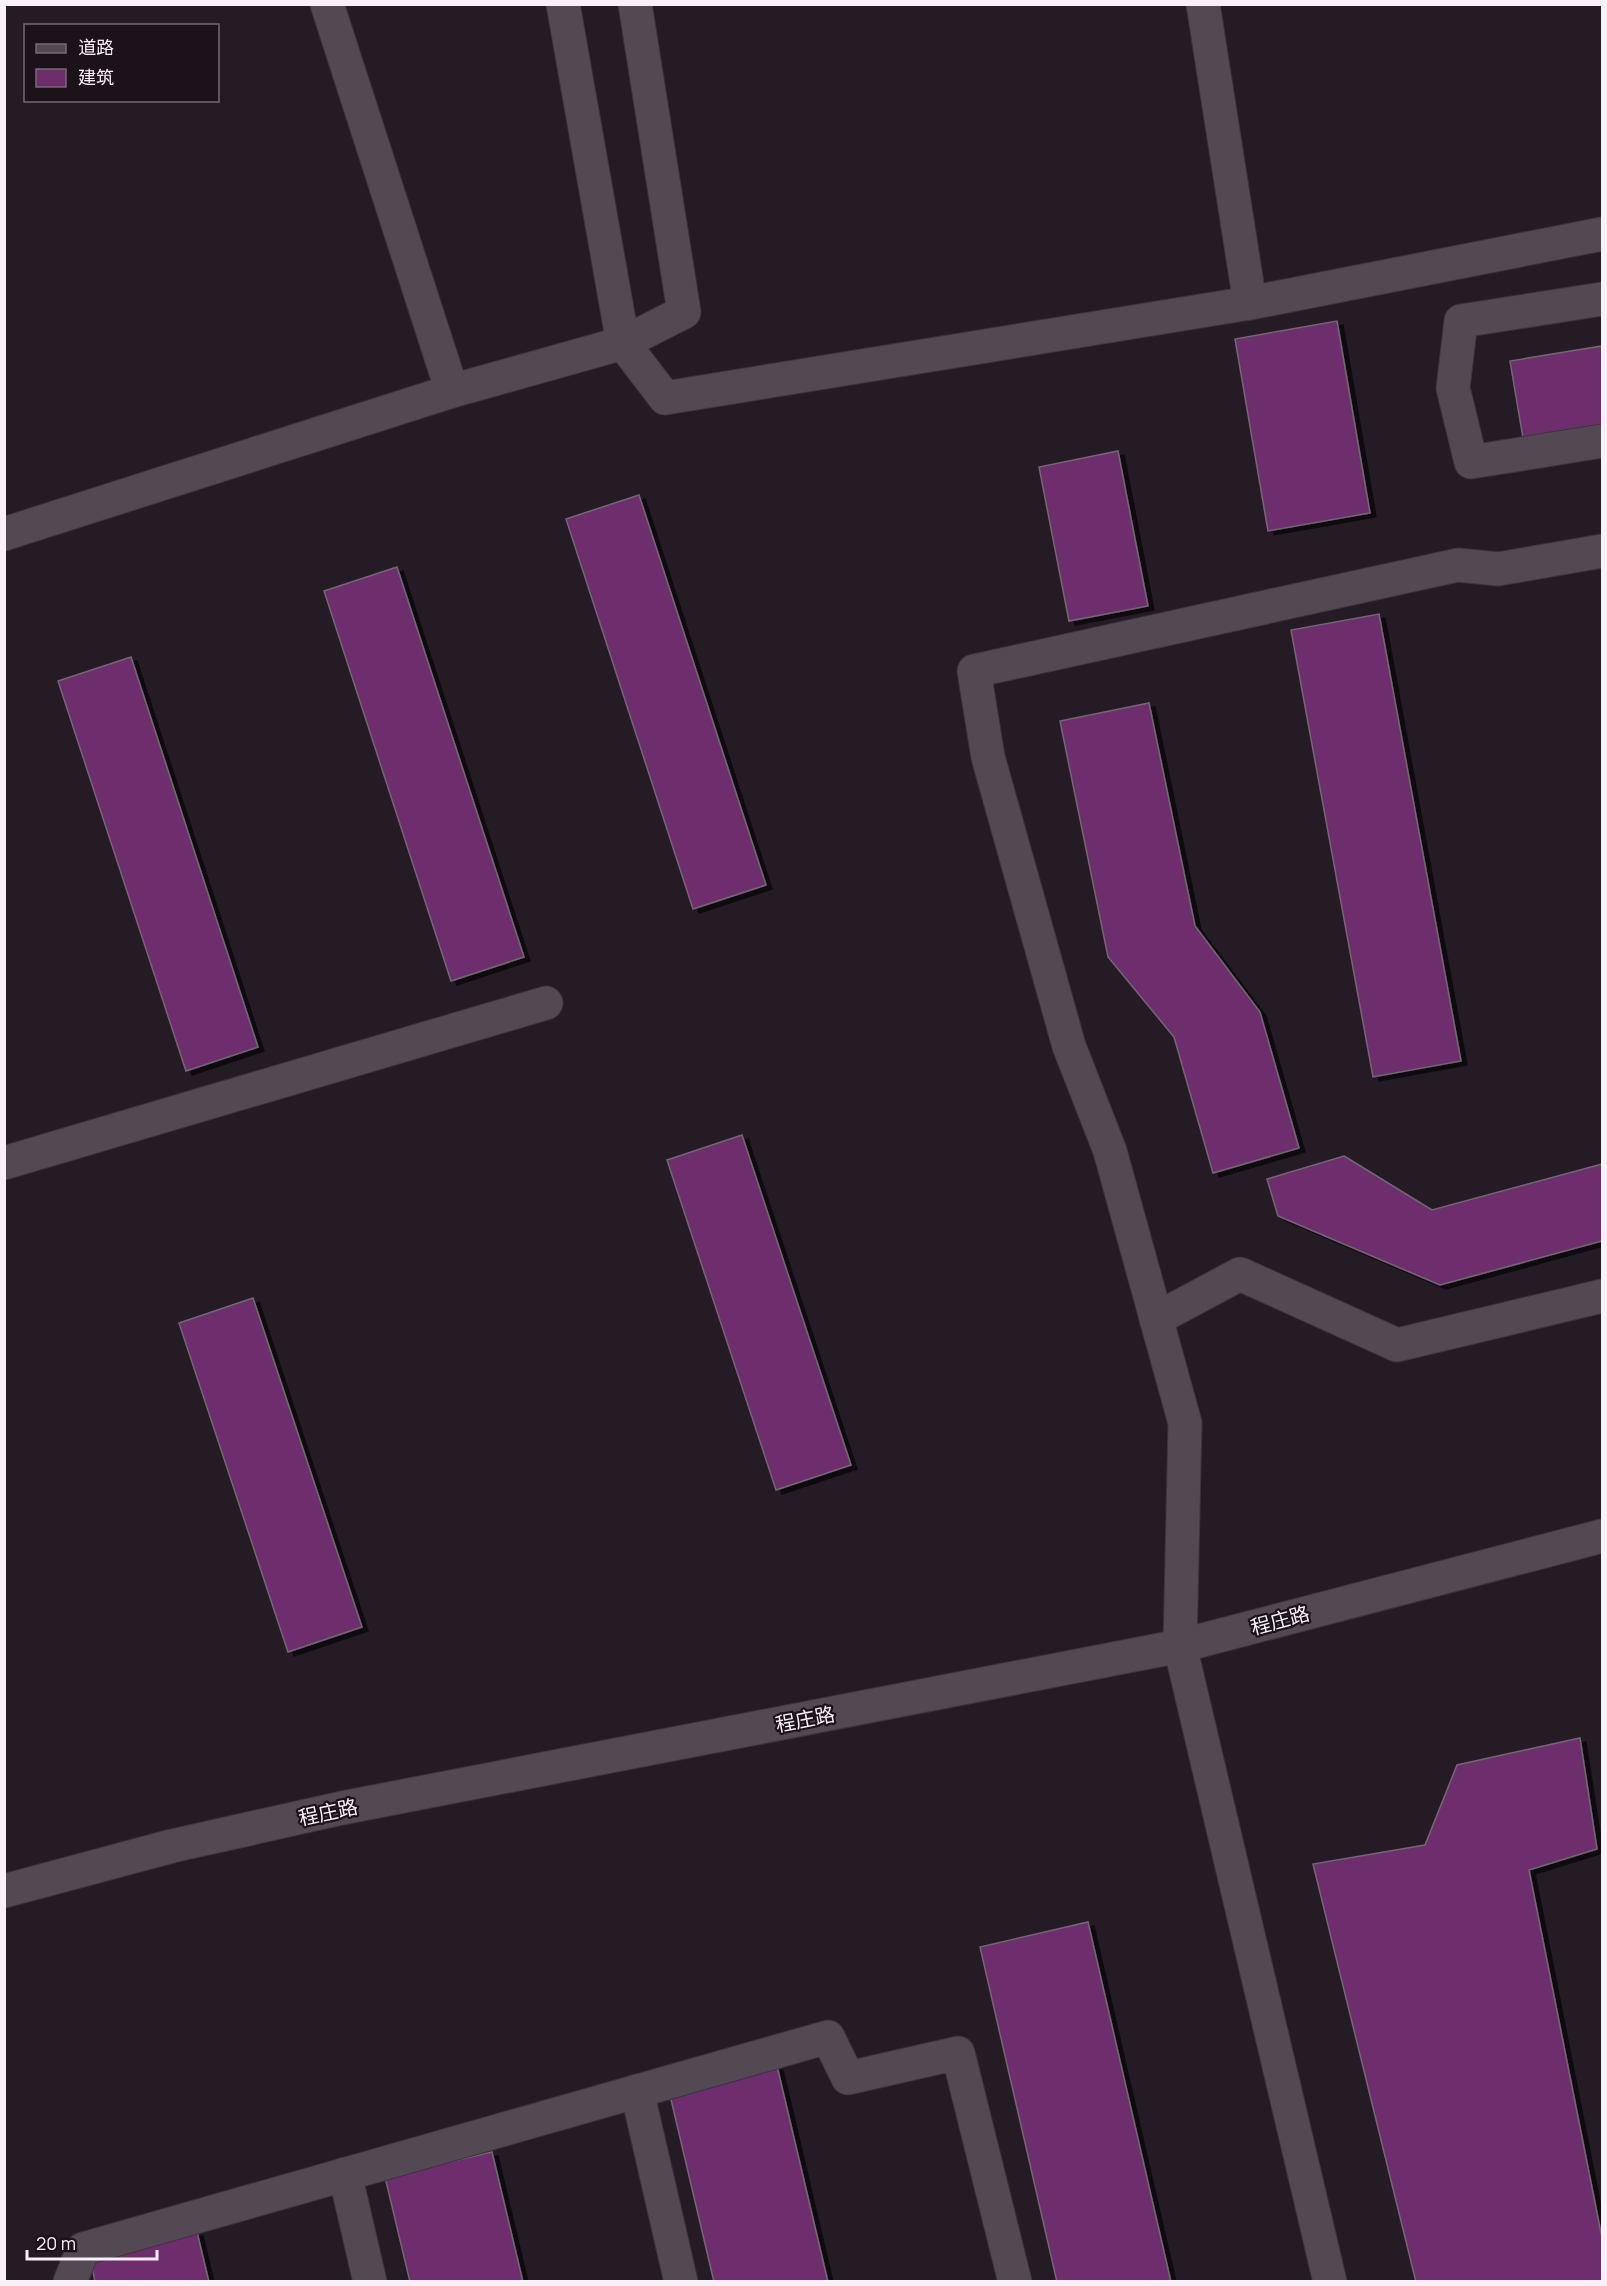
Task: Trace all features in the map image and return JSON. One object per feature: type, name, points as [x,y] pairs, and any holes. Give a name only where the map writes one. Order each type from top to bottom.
[{"type":"street","points":[[327,4],[452,391]]},
{"type":"street","points":[[563,4],[623,343],[665,398],[1250,303],[1602,234]]},
{"type":"street","points":[[4,534],[452,391],[623,343],[684,312],[635,4]]},
{"type":"street","points":[[1203,4],[1250,303]]},
{"type":"street","points":[[1602,299],[1461,321],[1453,388],[1471,462],[1602,441]]},
{"type":"street","points":[[1330,2282],[1180,1646],[1185,1423],[1110,1151],[1066,1035],[988,757],[974,671],[1458,565],[1498,569],[1602,551]]},
{"type":"street","points":[[4,1163],[546,1003]]},
{"type":"street","points":[[1156,1319],[1240,1274],[1397,1345],[1602,1296]]},
{"type":"street","name":"程庄路","points":[[4,1891],[172,1846],[342,1808],[1180,1646],[1602,1536]]},
{"type":"street","points":[[70,2282],[83,2248],[828,2037],[848,2078],[958,2053],[1015,2282]]},
{"type":"street","points":[[637,2091],[681,2282]]},
{"type":"street","points":[[345,2174],[370,2282]]},
{"type":"building","points":[[1337,321],[1370,513],[1268,531],[1235,339]]},
{"type":"building","points":[[1602,346],[1602,431],[1524,444],[1510,361]]},
{"type":"building","points":[[1118,451],[1148,606],[1069,621],[1039,467]]},
{"type":"building","points":[[639,495],[766,885],[693,909],[566,519]]},
{"type":"building","points":[[397,567],[524,957],[451,981],[324,591]]},
{"type":"building","points":[[1379,614],[1461,1061],[1373,1077],[1291,630]]},
{"type":"building","points":[[131,657],[258,1047],[186,1071],[58,681]]},
{"type":"building","points":[[1149,703],[1195,926],[1260,1012],[1299,1148],[1213,1173],[1174,1037],[1108,957],[1060,721]]},
{"type":"building","points":[[742,1135],[851,1465],[776,1490],[667,1160]]},
{"type":"building","points":[[1344,1156],[1432,1210],[1602,1164],[1602,1241],[1440,1285],[1278,1216],[1267,1179]]},
{"type":"building","points":[[253,1298],[362,1627],[288,1652],[179,1323]]},
{"type":"building","points":[[1580,1738],[1597,1849],[1529,1870],[1602,2238],[1602,2282],[1416,2282],[1313,1864],[1425,1845],[1457,1765]]},
{"type":"building","points":[[1088,1922],[1171,2282],[1057,2282],[980,1947]]},
{"type":"building","points":[[777,2066],[828,2282],[714,2282],[669,2091]]},
{"type":"building","points":[[492,2152],[523,2282],[410,2282],[385,2177]]},
{"type":"building","points":[[197,2232],[209,2282],[95,2282],[90,2257]]}]
